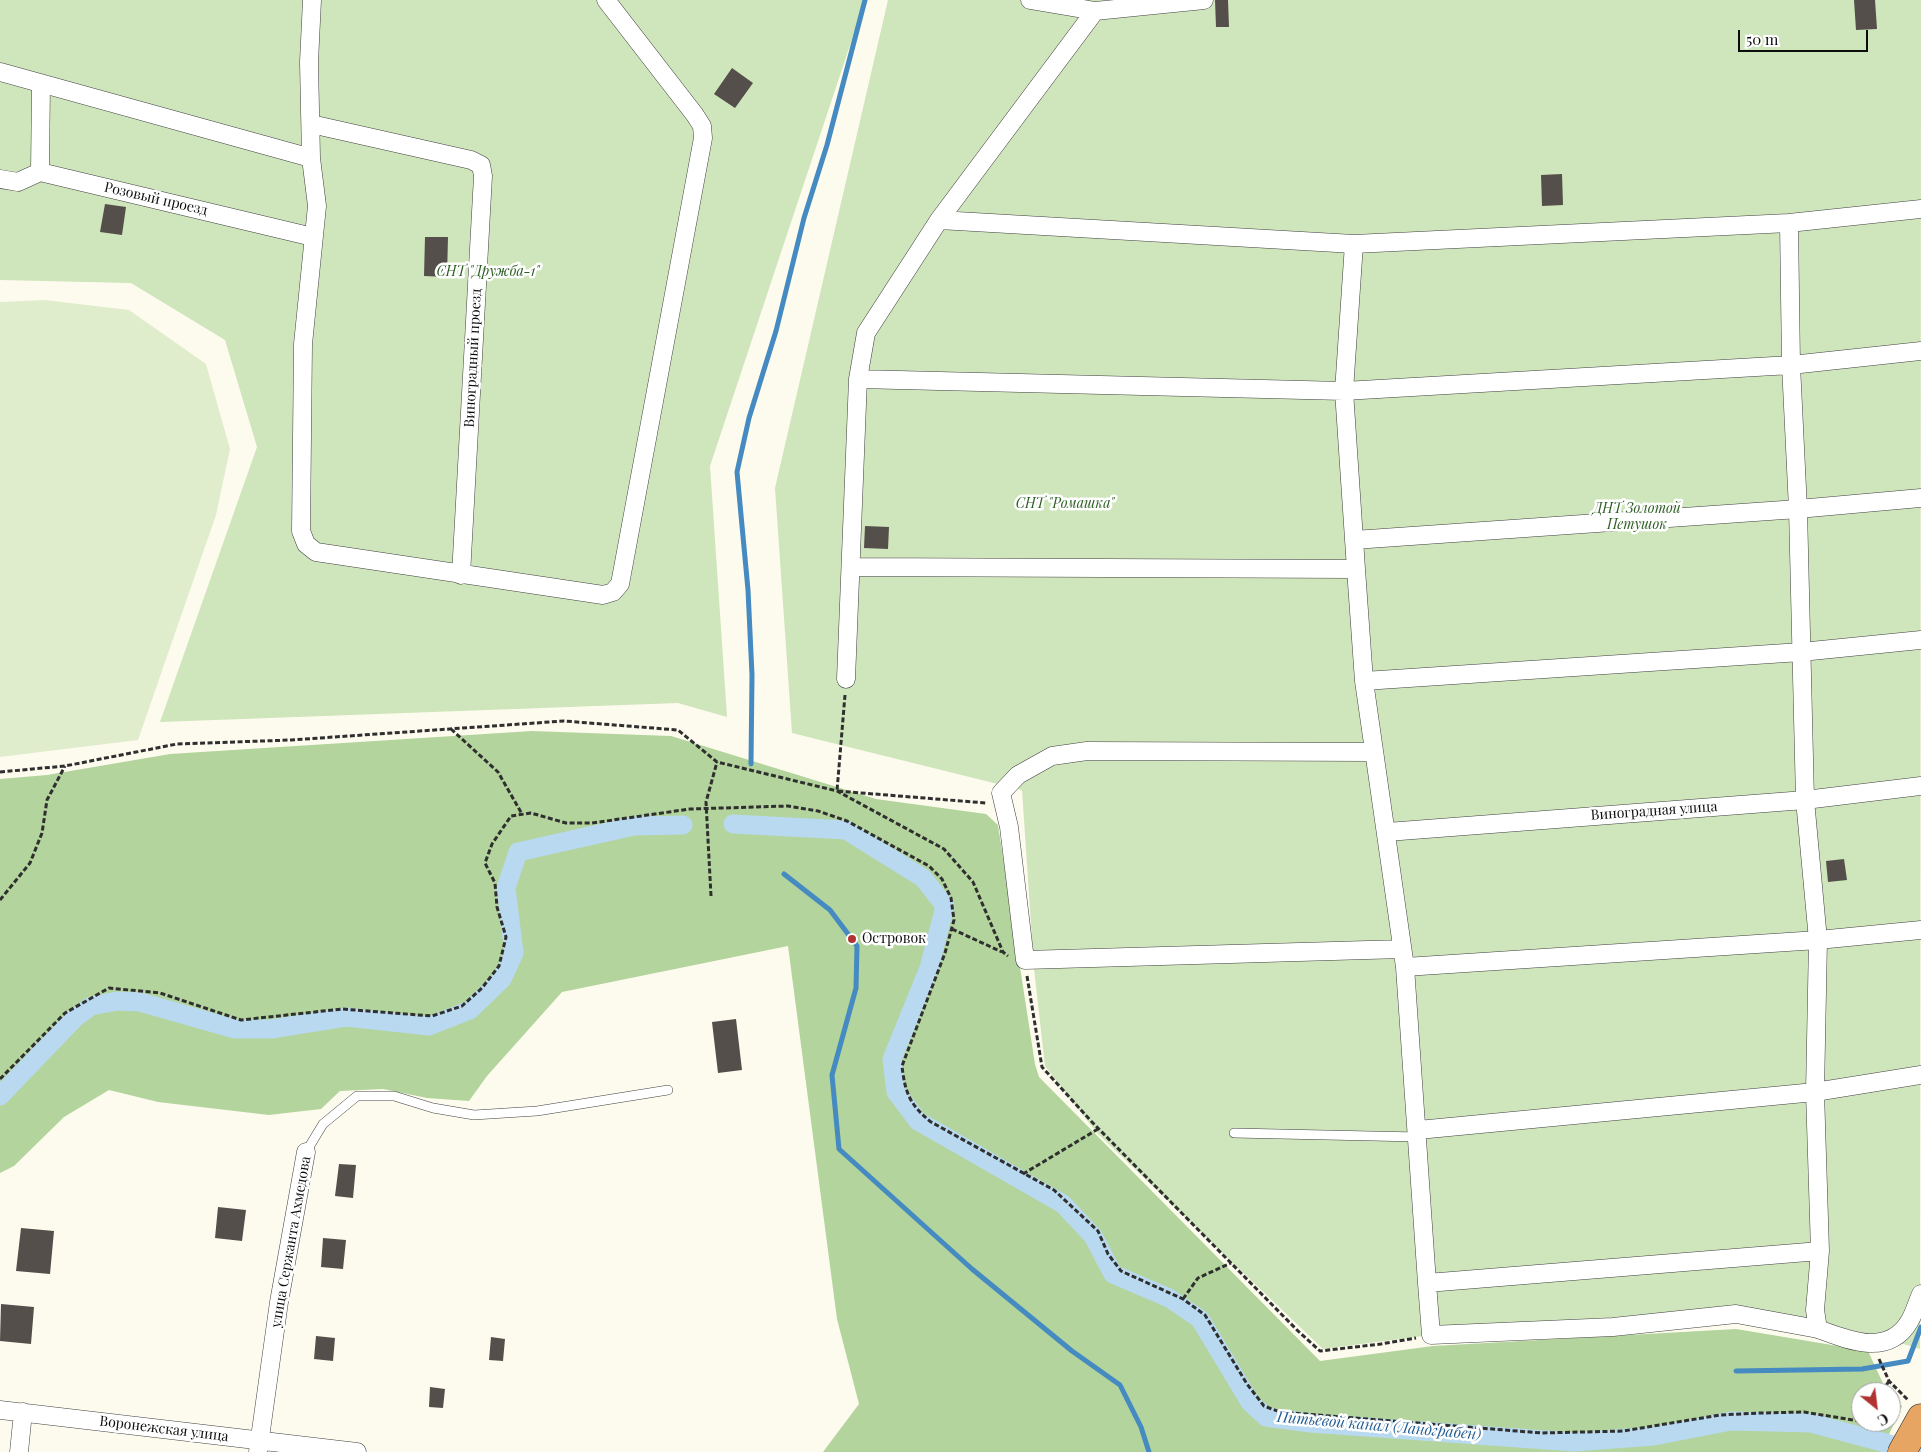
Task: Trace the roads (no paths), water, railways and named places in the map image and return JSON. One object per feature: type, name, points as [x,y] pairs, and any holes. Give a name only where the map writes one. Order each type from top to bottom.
[{"type":"highway","points":[[1902,1452],[1916,1410]]},
{"type":"street","points":[[312,0],[309,62],[311,158],[317,206],[303,344],[302,532],[306,544],[316,552],[461,576],[604,595],[613,592],[620,584],[703,138],[702,126],[695,115],[606,0]]},
{"type":"street","points":[[1030,0],[1095,11],[1204,0]]},
{"type":"street","points":[[846,679],[852,567],[858,379],[866,333],[939,220],[1095,11]]},
{"type":"street","points":[[0,72],[311,158]]},
{"type":"street","points":[[0,179],[18,182],[40,172],[41,83]]},
{"type":"street","name":"Виноградный проезд","points":[[311,124],[471,160],[481,166],[483,176],[461,576]]},
{"type":"street","name":"Розовый проезд","points":[[40,172],[313,236]]},
{"type":"street","points":[[939,220],[1354,244],[1789,223],[1921,210]]},
{"type":"street","points":[[1789,223],[1791,365],[1798,509],[1805,800],[1818,940],[1815,1092],[1820,1251],[1814,1310],[1818,1329]]},
{"type":"street","points":[[1354,244],[1344,391],[1356,569],[1364,681],[1405,967],[1431,1335],[1613,1327],[1736,1314],[1818,1329],[1840,1338],[1873,1345],[1890,1340],[1908,1324],[1921,1294]]},
{"type":"street","points":[[858,379],[1344,391],[1791,365],[1921,351]]},
{"type":"street","points":[[1354,540],[1798,509],[1921,498]]},
{"type":"street","points":[[852,567],[1356,569]]},
{"type":"street","points":[[1364,681],[1801,652],[1921,640]]},
{"type":"street","points":[[1373,752],[1087,751],[1052,756],[1018,775],[1001,793],[1009,827],[1025,960],[1402,950]]},
{"type":"street","name":"Виноградная улица","points":[[1387,832],[1805,800],[1921,786]]},
{"type":"street","points":[[1405,967],[1818,940],[1921,930]]},
{"type":"street","points":[[1418,1134],[1815,1092],[1921,1074]]},
{"type":"street","name":"улица Сержанта Ахмедова","points":[[259,1447],[279,1302],[306,1152]]},
{"type":"street","points":[[1427,1283],[1820,1251]]},
{"type":"street","name":"Воронежская улица","points":[[0,1410],[259,1447],[357,1452]]},
{"type":"street","points":[[19,1452],[23,1412]]},
{"type":"lane","name":"улица Сержанта Ахмедова","points":[[306,1152],[323,1124],[357,1096],[394,1096],[433,1108],[474,1115],[537,1111],[668,1090]]},
{"type":"lane","points":[[1234,1134],[1418,1134]]},
{"type":"waterway","points":[[751,764],[752,675],[748,590],[737,472],[749,418],[776,331],[804,218],[827,145],[865,0]]},
{"type":"waterway","name":"Питьевой канал (Ландграбен)","points":[[733,824],[846,830],[923,878],[945,906],[929,968],[892,1059],[896,1092],[918,1121],[1063,1204],[1093,1236],[1113,1274],[1169,1298],[1200,1319],[1250,1402],[1266,1417],[1310,1423],[1574,1442],[1654,1436],[1731,1421],[1811,1423],[1919,1452]]},
{"type":"waterway","name":"Питьевой канал (Ландграбен)","points":[[0,1096],[75,1018],[91,1006],[117,1001],[140,1002],[235,1029],[271,1029],[346,1017],[429,1026],[470,1010],[502,979],[514,953],[506,888],[518,852],[634,826],[683,825]]},
{"type":"waterway","points":[[784,874],[830,910],[857,946],[856,988],[832,1075],[839,1149],[972,1269],[1072,1351],[1120,1385],[1141,1427],[1149,1452]]},
{"type":"waterway","points":[[1736,1371],[1862,1369],[1908,1361],[1921,1327]]},
{"type":"place","name":"Островок","points":[[852,939]]},
{"type":"park label","name":"СНТ \"Дружба-1\"","points":[[488,272]]},
{"type":"park label","name":"СНТ \"Ромашка\"","points":[[1065,504]]},
{"type":"park label","name":"ДНТ Золотой Петушок","points":[[1637,518]]}]
